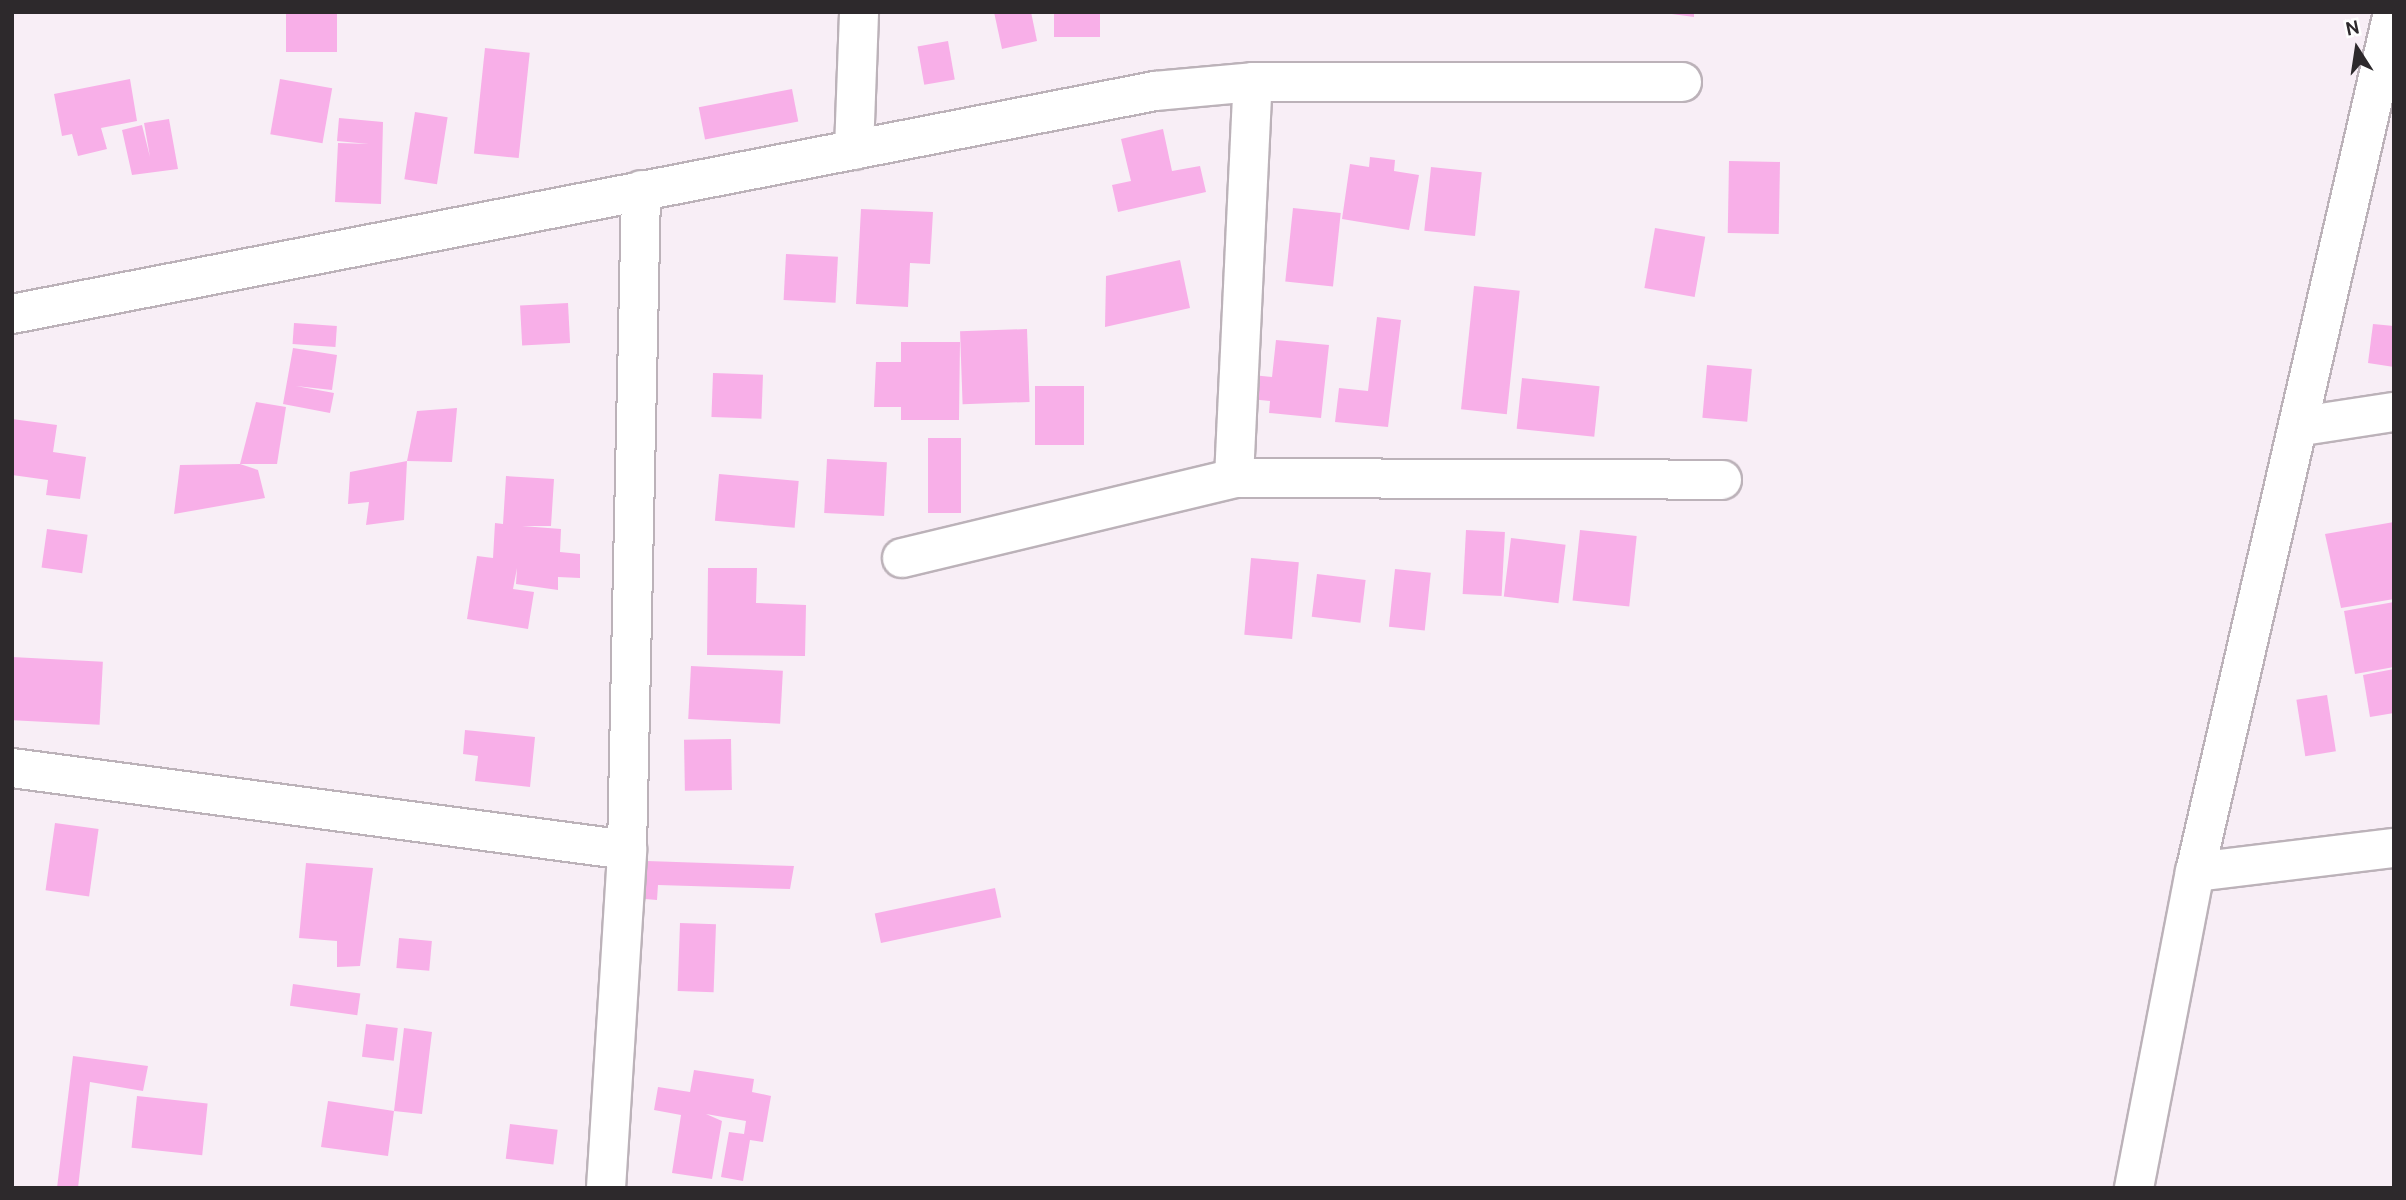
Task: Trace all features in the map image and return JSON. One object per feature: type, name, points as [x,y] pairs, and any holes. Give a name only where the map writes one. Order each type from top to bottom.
[{"type":"street","points":[[854,150],[859,12]]},
{"type":"street","points":[[2134,1188],[2196,872],[2302,426],[2393,12]]},
{"type":"street","points":[[1234,478],[1253,82]]},
{"type":"street","points":[[12,314],[1155,91],[1253,82],[1682,82]]},
{"type":"street","points":[[606,1188],[627,850],[641,190]]},
{"type":"street","points":[[2302,426],[2394,412]]},
{"type":"street","points":[[902,558],[1234,478],[1722,480]]},
{"type":"street","points":[[12,768],[627,850]]},
{"type":"street","points":[[2196,872],[2394,848]]},
{"type":"building","points":[[286,12],[337,12],[337,52],[286,52]]},
{"type":"building","points":[[994,12],[1031,12],[1037,41],[1002,49]]},
{"type":"building","points":[[1054,12],[1100,12],[1100,37],[1054,37]]},
{"type":"building","points":[[1657,12],[1694,12],[1694,17]]},
{"type":"building","points":[[948,41],[955,79],[924,85],[917,46]]},
{"type":"building","points":[[485,48],[530,53],[519,158],[474,153]]},
{"type":"building","points":[[130,79],[137,121],[101,128],[107,149],[78,156],[72,134],[62,136],[54,94]]},
{"type":"building","points":[[280,79],[332,88],[322,143],[270,134]]},
{"type":"building","points":[[792,89],[798,121],[705,140],[699,107]]},
{"type":"building","points":[[415,112],[448,117],[437,184],[404,179]]},
{"type":"building","points":[[339,118],[383,122],[381,204],[335,202],[338,143],[369,144],[337,141]]},
{"type":"building","points":[[169,119],[178,169],[132,175],[122,130],[142,125],[150,157],[144,123]]},
{"type":"building","points":[[1163,129],[1172,171],[1200,166],[1206,192],[1118,212],[1112,185],[1131,181],[1121,139]]},
{"type":"building","points":[[1370,157],[1395,160],[1394,171],[1419,175],[1409,230],[1342,219],[1350,164],[1369,167]]},
{"type":"building","points":[[1729,161],[1780,162],[1779,234],[1728,233]]},
{"type":"building","points":[[1431,167],[1482,172],[1475,236],[1424,231]]},
{"type":"building","points":[[1293,208],[1341,213],[1333,287],[1285,282]]},
{"type":"building","points":[[861,209],[933,212],[930,264],[910,263],[908,307],[856,304]]},
{"type":"building","points":[[1655,228],[1705,237],[1695,297],[1644,288]]},
{"type":"building","points":[[786,254],[838,257],[836,303],[784,300]]},
{"type":"building","points":[[1180,260],[1190,308],[1105,327],[1106,276]]},
{"type":"building","points":[[1474,286],[1520,291],[1507,414],[1461,409]]},
{"type":"building","points":[[568,303],[570,343],[522,345],[520,306]]},
{"type":"building","points":[[1377,317],[1401,320],[1388,427],[1335,422],[1339,388],[1368,391]]},
{"type":"building","points":[[294,323],[337,326],[335,347],[293,344]]},
{"type":"building","points":[[2373,324],[2394,326],[2394,367],[2368,363]]},
{"type":"building","points":[[1027,329],[1030,402],[963,404],[960,331]]},
{"type":"building","points":[[1276,340],[1329,345],[1321,418],[1269,413],[1270,401],[1240,398],[1242,374],[1272,377]]},
{"type":"building","points":[[901,342],[960,342],[959,420],[901,420],[901,407],[874,407],[876,362],[901,362]]},
{"type":"building","points":[[293,348],[337,355],[332,390],[296,386],[334,393],[330,413],[283,404]]},
{"type":"building","points":[[1707,365],[1752,369],[1747,422],[1702,418]]},
{"type":"building","points":[[713,373],[763,375],[761,419],[711,417]]},
{"type":"building","points":[[1522,378],[1600,386],[1594,437],[1517,429]]},
{"type":"building","points":[[1035,386],[1084,386],[1084,445],[1035,445]]},
{"type":"building","points":[[256,402],[286,407],[277,464],[240,464]]},
{"type":"building","points":[[457,408],[452,462],[407,461],[417,411]]},
{"type":"building","points":[[12,419],[57,425],[53,452],[86,457],[80,499],[46,495],[48,480],[12,475]]},
{"type":"building","points":[[928,438],[961,438],[961,513],[928,513]]},
{"type":"building","points":[[827,459],[887,462],[884,516],[824,513]]},
{"type":"building","points":[[407,461],[404,520],[366,525],[369,502],[348,504],[350,472]]},
{"type":"building","points":[[240,464],[258,470],[265,498],[174,514],[180,465]]},
{"type":"building","points":[[719,474],[799,481],[795,528],[715,521]]},
{"type":"building","points":[[506,476],[554,479],[551,526],[522,526],[561,529],[560,552],[580,554],[580,578],[558,577],[558,590],[516,584],[517,568],[513,589],[534,592],[528,629],[467,619],[477,556],[493,558],[495,523],[503,524]]},
{"type":"building","points":[[2394,522],[2394,599],[2341,608],[2325,534]]},
{"type":"building","points":[[47,529],[88,535],[82,573],[42,568]]},
{"type":"building","points":[[1466,530],[1505,532],[1502,596],[1463,594]]},
{"type":"building","points":[[1580,530],[1637,536],[1629,607],[1573,601]]},
{"type":"building","points":[[1511,538],[1566,545],[1558,603],[1504,597]]},
{"type":"building","points":[[1251,558],[1299,562],[1292,639],[1244,635]]},
{"type":"building","points":[[708,568],[757,568],[756,603],[806,605],[805,656],[707,655]]},
{"type":"building","points":[[1395,569],[1431,573],[1425,630],[1389,627]]},
{"type":"building","points":[[1317,574],[1366,580],[1360,623],[1312,617]]},
{"type":"building","points":[[2394,602],[2394,667],[2355,674],[2344,611]]},
{"type":"building","points":[[12,657],[103,662],[100,725],[12,720]]},
{"type":"building","points":[[691,666],[783,671],[780,724],[688,719]]},
{"type":"building","points":[[2394,669],[2394,713],[2370,717],[2363,675]]},
{"type":"building","points":[[2327,695],[2336,751],[2305,756],[2296,700]]},
{"type":"building","points":[[465,730],[535,737],[530,787],[475,781],[478,756],[463,754]]},
{"type":"building","points":[[731,739],[732,790],[685,791],[684,740]]},
{"type":"building","points":[[55,823],[99,829],[89,896],[46,890]]},
{"type":"building","points":[[647,861],[794,866],[790,889],[658,885],[657,900],[645,899]]},
{"type":"building","points":[[306,863],[373,868],[360,966],[337,967],[337,941],[299,938]]},
{"type":"building","points":[[995,888],[1001,917],[881,943],[875,914]]},
{"type":"building","points":[[680,923],[716,924],[714,992],[678,991]]},
{"type":"building","points":[[399,938],[432,941],[429,971],[396,968]]},
{"type":"building","points":[[293,984],[360,993],[357,1015],[290,1006]]},
{"type":"building","points":[[366,1024],[398,1028],[394,1061],[362,1057]]},
{"type":"building","points":[[404,1028],[432,1032],[422,1114],[394,1111]]},
{"type":"building","points":[[73,1056],[148,1066],[143,1091],[90,1082],[78,1188],[57,1188]]},
{"type":"building","points":[[694,1070],[754,1079],[752,1092],[771,1096],[763,1142],[750,1140],[743,1181],[721,1177],[729,1132],[744,1134],[746,1121],[706,1114],[722,1121],[712,1179],[672,1173],[681,1115],[654,1110],[658,1087],[690,1092]]},
{"type":"building","points":[[137,1096],[208,1103],[202,1155],[132,1148]]},
{"type":"building","points":[[328,1101],[394,1111],[388,1156],[321,1147]]},
{"type":"building","points":[[510,1124],[558,1130],[553,1165],[506,1159]]}]
